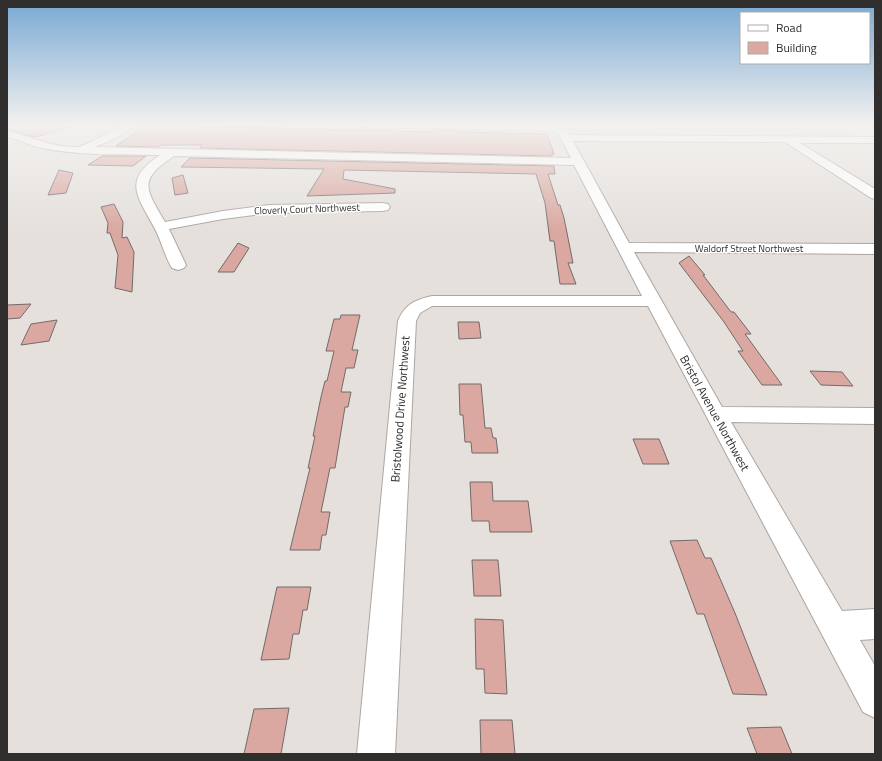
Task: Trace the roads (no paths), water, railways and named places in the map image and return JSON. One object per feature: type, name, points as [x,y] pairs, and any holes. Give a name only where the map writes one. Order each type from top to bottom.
[{"type":"street","points":[[159,160],[143,177],[140,186],[143,198],[161,227],[178,265]]},
{"type":"street","points":[[477,160],[578,162]]},
{"type":"street","points":[[819,160],[875,195]]},
{"type":"street","name":"Bristol Avenue Northwest","points":[[578,162],[715,414],[875,700]]},
{"type":"street","points":[[856,183],[875,183]]},
{"type":"street","name":"Cloverly Court Northwest","points":[[161,227],[244,211],[285,208],[383,207]]},
{"type":"street","name":"Waldorf Street Northwest","points":[[624,247],[875,249]]},
{"type":"street","name":"Bristolwood Drive Northwest","points":[[376,754],[407,321],[410,312],[418,305],[432,301],[654,301]]},
{"type":"street","points":[[715,414],[875,416]]},
{"type":"street","points":[[834,627],[875,624]]}]
